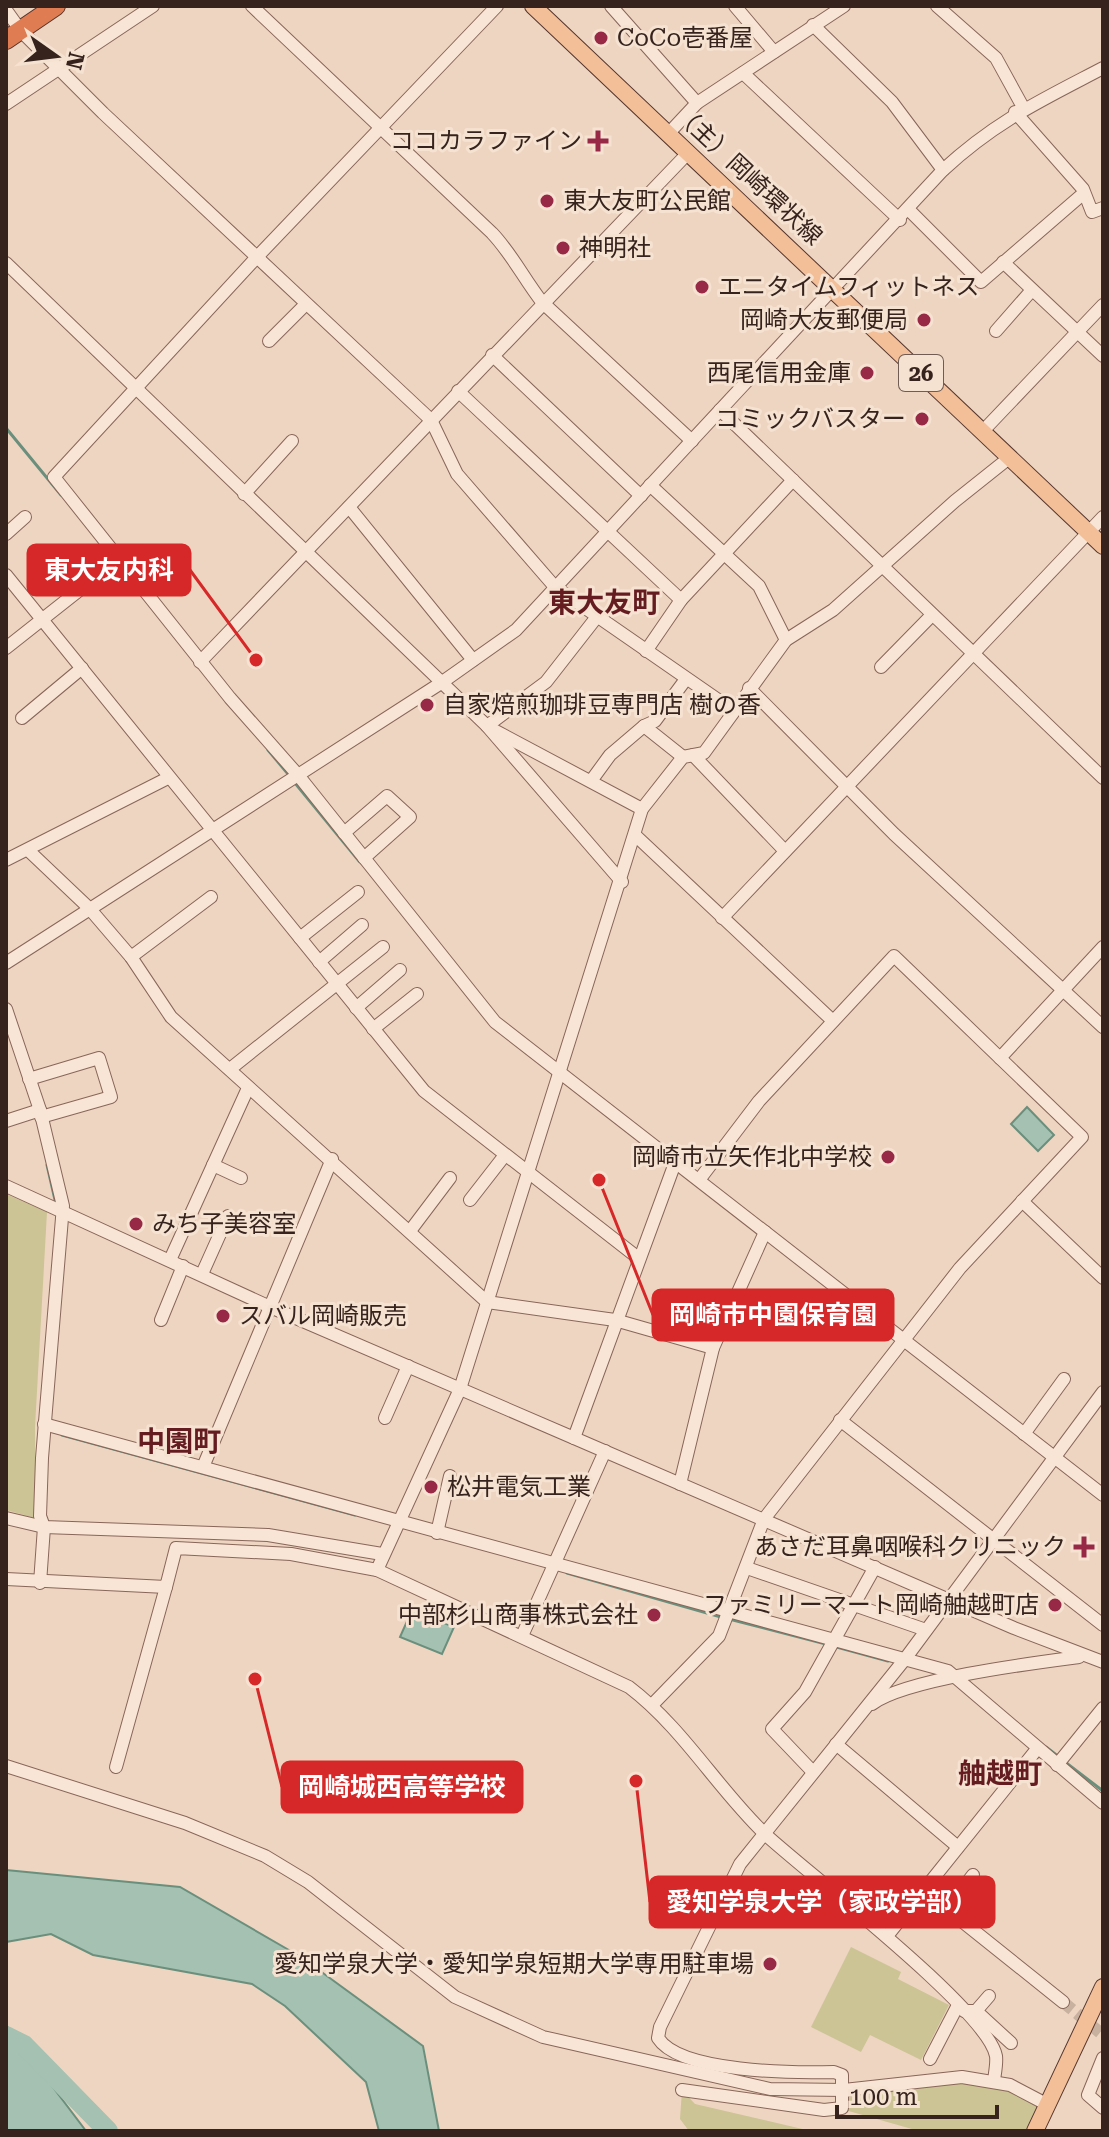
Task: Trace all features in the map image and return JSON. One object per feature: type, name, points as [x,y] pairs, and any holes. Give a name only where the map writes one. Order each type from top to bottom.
[{"type":"highway","points":[[11,26],[35,6]]},
{"type":"highway","points":[[11,26],[56,6]]},
{"type":"main road","name":"（主）岡崎環状線","points":[[533,6],[1103,546]]},
{"type":"main road","points":[[1035,2131],[1103,1987]]},
{"type":"street","points":[[6,104],[153,6]]},
{"type":"street","points":[[252,6],[492,233],[511,254],[523,278],[542,302],[692,441]]},
{"type":"street","points":[[497,6],[256,258],[54,477],[200,662],[298,775],[495,1022],[1103,1495]]},
{"type":"street","points":[[611,6],[697,103]]},
{"type":"street","points":[[735,6],[774,52]]},
{"type":"street","points":[[668,134],[697,103],[844,6]]},
{"type":"street","points":[[937,6],[996,58],[1020,111],[1084,193],[1092,212],[1103,208]]},
{"type":"street","points":[[813,25],[892,102],[943,170]]},
{"type":"street","points":[[11,26],[59,67],[305,305],[431,420],[457,474],[555,587],[734,711]]},
{"type":"street","points":[[6,963],[441,683],[516,630],[943,170],[980,135],[1103,68]]},
{"type":"street","points":[[743,73],[981,282],[1084,193]]},
{"type":"street","points":[[200,662],[689,152]]},
{"type":"street","points":[[1003,262],[1103,356]]},
{"type":"street","points":[[6,263],[487,726],[622,882]]},
{"type":"street","points":[[996,331],[1032,290]]},
{"type":"street","points":[[269,341],[305,305]]},
{"type":"street","points":[[982,432],[1103,305]]},
{"type":"street","points":[[492,355],[641,496]]},
{"type":"street","points":[[458,391],[681,600]]},
{"type":"street","points":[[720,410],[1103,778]]},
{"type":"street","points":[[244,494],[292,441]]},
{"type":"street","points":[[377,1570],[396,1522],[460,1389],[622,882],[642,809],[688,756],[704,753],[786,640],[833,610],[955,501],[1009,458]]},
{"type":"street","points":[[646,651],[681,600],[793,480]]},
{"type":"street","points":[[650,485],[759,586],[786,640]]},
{"type":"street","points":[[349,507],[473,660]]},
{"type":"street","points":[[6,534],[25,517]]},
{"type":"street","points":[[722,918],[1103,517]]},
{"type":"street","points":[[6,648],[120,558]]},
{"type":"street","points":[[6,575],[424,1091],[637,1257]]},
{"type":"street","points":[[881,667],[931,616]]},
{"type":"street","points":[[487,726],[546,682],[596,618]]},
{"type":"street","points":[[22,718],[82,668]]},
{"type":"street","points":[[591,781],[610,755],[644,726],[655,721],[686,679]]},
{"type":"street","points":[[749,688],[846,786],[1103,1027]]},
{"type":"street","points":[[487,726],[642,809]]},
{"type":"street","points":[[644,726],[688,756],[785,851]]},
{"type":"street","points":[[6,860],[168,778]]},
{"type":"street","points":[[344,833],[387,796],[410,817],[364,858]]},
{"type":"street","points":[[636,836],[833,1021]]},
{"type":"street","points":[[29,851],[89,908],[131,957],[171,1017],[487,1302],[615,1320],[713,1348]]},
{"type":"street","points":[[300,938],[358,892]]},
{"type":"street","points":[[131,957],[211,897]]},
{"type":"street","points":[[319,962],[362,925]]},
{"type":"street","points":[[230,1069],[383,947]]},
{"type":"street","points":[[1000,1058],[1103,947]]},
{"type":"street","points":[[652,1705],[719,1636],[764,1519],[960,1268],[1082,1137],[894,956],[759,1101],[699,1180]]},
{"type":"street","points":[[356,1008],[400,970]]},
{"type":"street","points":[[373,1029],[417,994]]},
{"type":"street","points":[[6,1009],[40,1114],[63,1213],[44,1424],[40,1516],[44,1527],[40,1583]]},
{"type":"street","points":[[6,1121],[111,1097],[99,1058],[29,1079]]},
{"type":"street","points":[[170,1260],[248,1088]]},
{"type":"street","points":[[470,1200],[505,1155]]},
{"type":"street","points":[[203,1467],[332,1159]]},
{"type":"street","points":[[574,1438],[637,1257],[675,1163]]},
{"type":"street","points":[[213,1165],[241,1178]]},
{"type":"street","points":[[410,1231],[450,1178]]},
{"type":"street","points":[[6,1186],[268,1306],[948,1599],[1103,1662]]},
{"type":"street","points":[[1022,1201],[1103,1278]]},
{"type":"street","points":[[202,1274],[228,1216]]},
{"type":"street","points":[[680,1484],[713,1348],[765,1232]]},
{"type":"street","points":[[161,1320],[183,1266]]},
{"type":"street","points":[[385,1418],[408,1366]]},
{"type":"street","points":[[1024,1434],[1064,1379]]},
{"type":"street","points":[[682,2090],[824,2110],[842,2108],[842,2075],[834,2072],[731,2067],[665,2048],[658,2038],[660,2027],[740,1864],[905,1659],[1103,1392]]},
{"type":"street","points":[[840,1420],[1103,1625]]},
{"type":"street","points":[[44,1424],[948,1671],[953,1679],[1103,1803]]},
{"type":"street","points":[[522,1636],[605,1451]]},
{"type":"street","points":[[437,1533],[450,1476]]},
{"type":"street","points":[[6,1518],[44,1527],[268,1535],[382,1554]]},
{"type":"street","points":[[116,1767],[176,1548],[291,1554],[377,1570],[629,1687],[652,1705],[764,1832],[887,1936],[966,2009],[1011,2043]]},
{"type":"street","points":[[813,1772],[772,1729],[805,1692],[875,1567]]},
{"type":"street","points":[[747,1568],[926,1630]]},
{"type":"street","points":[[6,1579],[166,1587]]},
{"type":"street","points":[[850,1724],[889,1694],[1082,1656]]},
{"type":"street","points":[[1057,1765],[1103,1708]]},
{"type":"street","points":[[836,1744],[958,1847]]},
{"type":"street","points":[[887,1936],[1037,1749]]},
{"type":"street","points":[[6,1766],[185,1823],[265,1856],[308,1882],[455,1997],[543,2037],[770,2089],[844,2090],[962,2077],[994,2080],[1048,2105]]},
{"type":"street","points":[[947,1909],[973,1875]]},
{"type":"street","points":[[923,1890],[1063,2002]]},
{"type":"street","points":[[930,2059],[966,2009],[989,1996]]},
{"type":"street","points":[[966,2009],[996,2056],[994,2080]]},
{"type":"street","points":[[1103,2058],[1088,2095],[1103,2108]]},
{"type":"shaded area","points":[[1027,1107],[1054,1135],[1038,1151],[1011,1124]]},
{"type":"shaded area","points":[[6,1194],[47,1212],[35,1427],[35,1518],[6,1510]]},
{"type":"shaded area","points":[[412,1610],[454,1627],[442,1654],[400,1637]]},
{"type":"shaded area","points":[[6,1870],[180,1887],[301,1957],[423,2046],[439,2131],[379,2131],[366,2082],[285,2006],[252,1984],[93,1955],[51,1934],[6,1942]]},
{"type":"shaded area","points":[[851,1947],[901,1972],[898,1979],[949,2005],[921,2060],[870,2035],[861,2052],[811,2027]]},
{"type":"shaded area","points":[[6,2025],[86,2131],[6,2131]]},
{"type":"shaded area","points":[[962,2080],[1009,2088],[1040,2109],[1029,2131],[919,2131],[845,2110],[847,2094]]},
{"type":"shaded area","points":[[682,2090],[695,2104],[811,2131],[689,2131],[680,2119]]},
{"type":"waterway","points":[[6,428],[61,495]]},
{"type":"waterway","points":[[268,750],[288,774]]},
{"type":"waterway","points":[[295,783],[359,861]]},
{"type":"waterway","points":[[47,1165],[55,1200]]},
{"type":"waterway","points":[[62,1435],[355,1515]]},
{"type":"waterway","points":[[567,1573],[721,1617]]},
{"type":"waterway","points":[[729,1619],[826,1644]]},
{"type":"waterway","points":[[833,1646],[888,1661]]},
{"type":"waterway","points":[[1046,1747],[1059,1757]]},
{"type":"waterway","points":[[1065,1762],[1103,1791]]},
{"type":"waterway","points":[[6,2036],[24,2045],[108,2131]]},
{"type":"tunnel","points":[[1063,2002],[1103,2035]]},
{"type":"place","name":"CoCo壱番屋","points":[[601,38]]},
{"type":"place","name":"ココカラファイン","points":[[598,141]]},
{"type":"place","name":"東大友町公民館","points":[[547,201]]},
{"type":"place","name":"神明社","points":[[563,248]]},
{"type":"place","name":"エニタイムフィットネス","points":[[702,287]]},
{"type":"place","name":"岡崎大友郵便局","points":[[924,320]]},
{"type":"place","name":"西尾信用金庫","points":[[867,373]]},
{"type":"place","name":"コミックバスター","points":[[922,419]]},
{"type":"place","name":"東大友内科","points":[[256,660]]},
{"type":"place","name":"自家焙煎珈琲豆専門店 樹の香","points":[[427,705]]},
{"type":"place","name":"岡崎市立矢作北中学校","points":[[888,1157]]},
{"type":"place","name":"岡崎市中園保育園","points":[[599,1180]]},
{"type":"place","name":"みち子美容室","points":[[136,1224]]},
{"type":"place","name":"スバル岡崎販売","points":[[223,1316]]},
{"type":"place","name":"松井電気工業","points":[[431,1487]]},
{"type":"place","name":"あさだ耳鼻咽喉科クリニック","points":[[1084,1547]]},
{"type":"place","name":"ファミリーマート岡崎舳越町店","points":[[1055,1605]]},
{"type":"place","name":"中部杉山商事株式会社","points":[[654,1615]]},
{"type":"place","name":"岡崎城西高等学校","points":[[255,1679]]},
{"type":"place","name":"愛知学泉大学（家政学部）","points":[[636,1781]]},
{"type":"place","name":"愛知学泉大学・愛知学泉短期大学専用駐車場","points":[[770,1964]]},
{"type":"district","name":"東大友町","points":[[604,602]]},
{"type":"district","name":"中園町","points":[[179,1441]]},
{"type":"district","name":"舳越町","points":[[1000,1773]]}]
